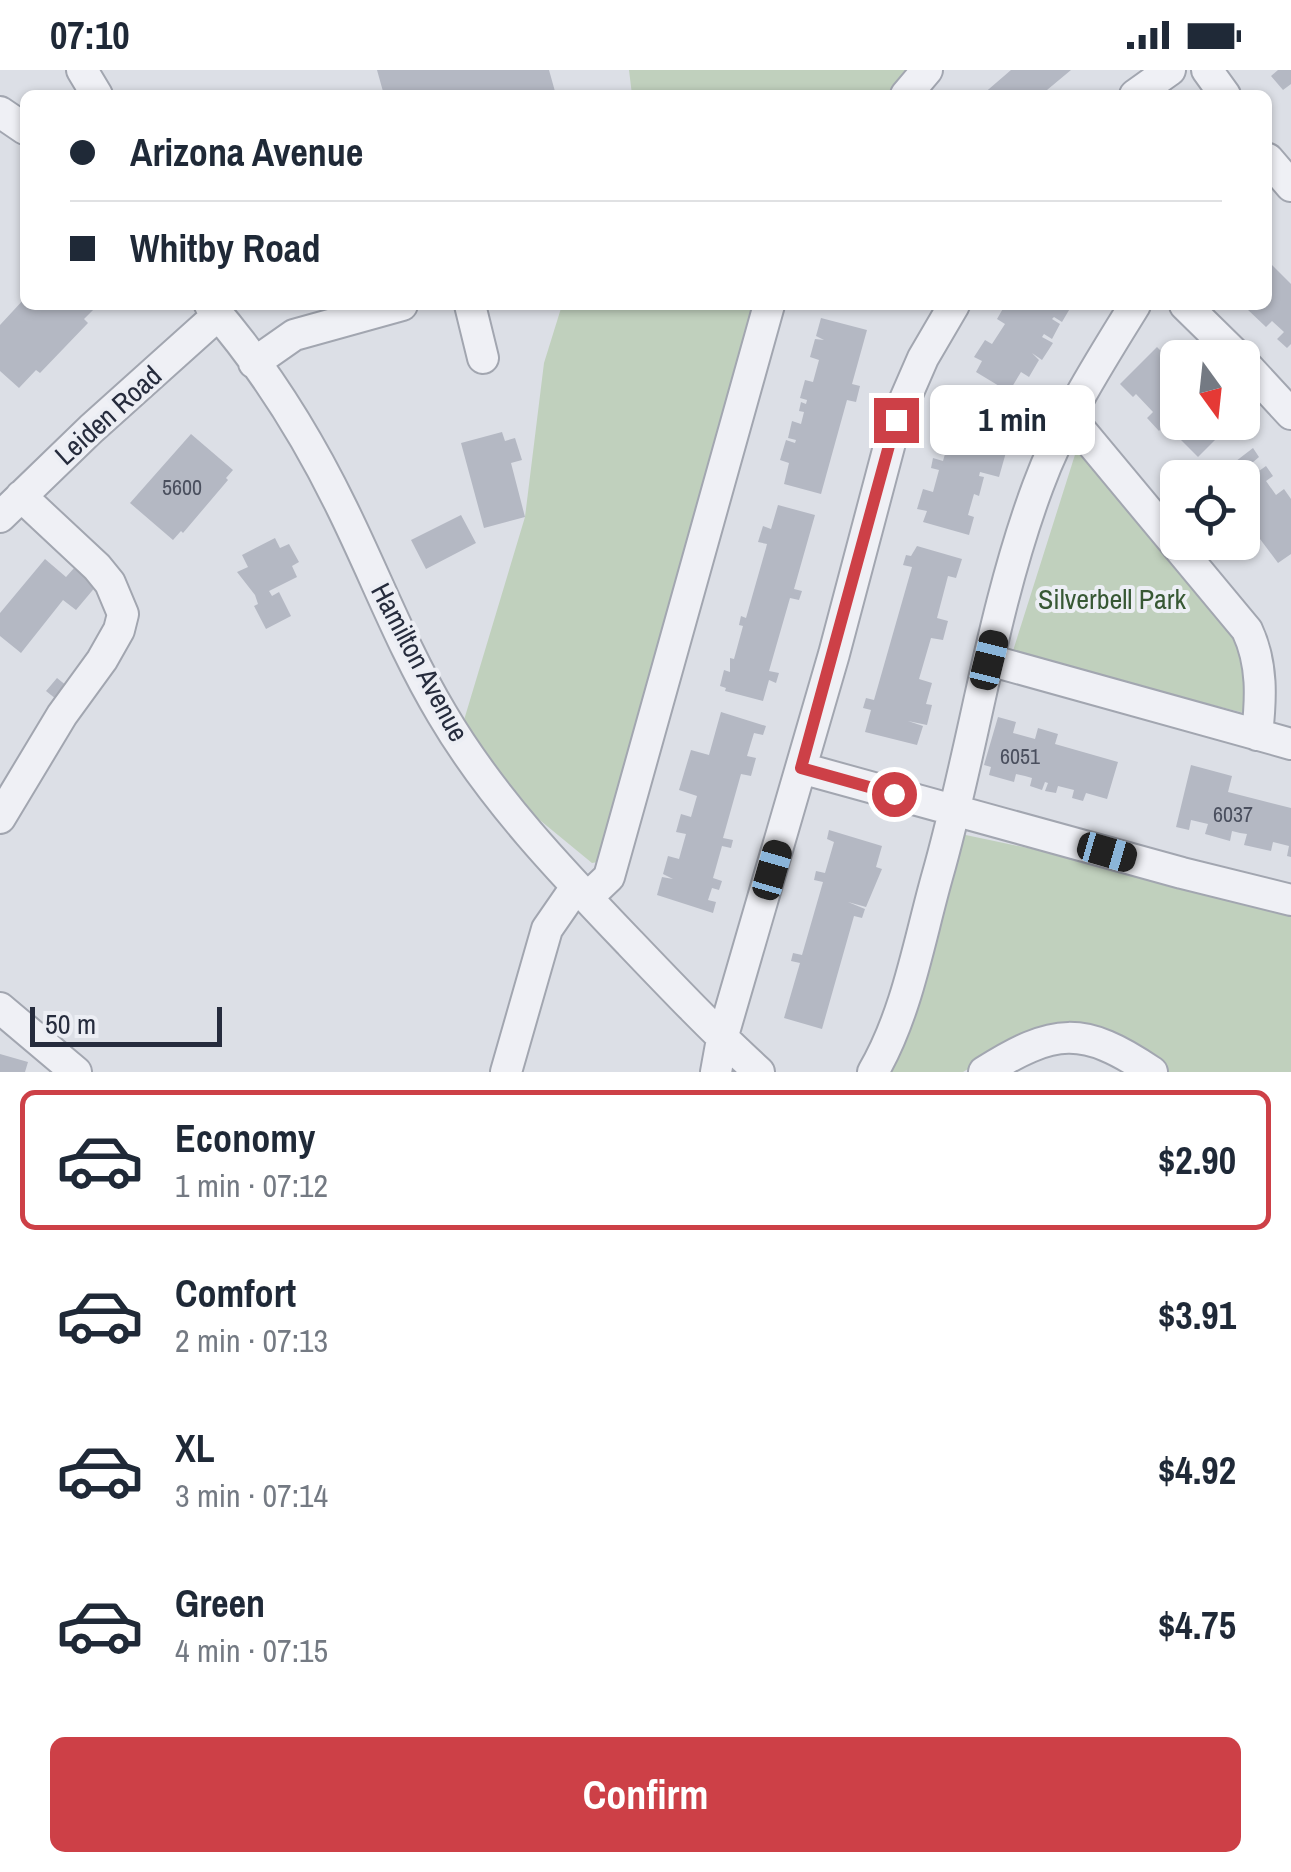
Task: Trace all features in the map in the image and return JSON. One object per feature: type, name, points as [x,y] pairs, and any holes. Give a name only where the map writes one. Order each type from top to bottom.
[{"type":"street","points":[[910,90],[927,70]]},
{"type":"street","points":[[1142,90],[1170,70]]},
{"type":"street","name":"Hamilton Avenue","points":[[214,310],[286,406],[341,506],[442,715],[493,788],[582,893],[722,1039],[759,1072]]},
{"type":"street","name":"Leiden Road","points":[[10,506],[214,310]]},
{"type":"street","points":[[254,363],[294,335],[384,310]]},
{"type":"street","points":[[471,310],[483,358]]},
{"type":"street","points":[[506,1072],[547,928],[582,893],[609,877],[768,310]]},
{"type":"street","points":[[716,1072],[896,420],[951,310]]},
{"type":"street","points":[[873,1072],[887,1044],[907,983],[956,810],[989,660],[1037,487],[1069,416],[1132,310]]},
{"type":"street","points":[[1189,310],[1221,340]]},
{"type":"street","points":[[1260,380],[1291,414]]},
{"type":"street","points":[[1069,416],[1247,630],[1254,644],[1259,674],[1257,735]]},
{"type":"street","points":[[0,818],[62,715],[102,660],[119,630],[123,614],[110,583],[97,567],[10,506]]},
{"type":"street","points":[[989,660],[1291,744]]},
{"type":"street","points":[[801,768],[1182,874],[1291,900]]},
{"type":"street","points":[[0,1008],[76,1072]]},
{"type":"street","points":[[984,1072],[1034,1045],[1061,1036],[1108,1045],[1152,1072]]},
{"type":"green space","points":[[629,70],[907,70],[892,90],[631,90]]},
{"type":"green space","points":[[560,310],[754,310],[598,862],[592,863],[519,803],[464,720],[525,517],[544,363]]},
{"type":"green space","name":"Silverbell Park","points":[[1079,442],[1160,535],[1160,560],[1182,560],[1249,637],[1248,714],[1012,654]]},
{"type":"green space","points":[[961,834],[1291,903],[1291,1072],[1168,1072],[1126,1044],[1015,1041],[963,1072],[884,1072]]},
{"type":"building","points":[[377,70],[549,70],[555,90],[383,90]]},
{"type":"building","points":[[1011,70],[1071,70],[1047,90],[988,90]]},
{"type":"building","points":[[1278,70],[1291,70],[1291,84],[1283,90],[1271,76]]},
{"type":"building","points":[[1272,265],[1291,284],[1291,344],[1287,348],[1277,339],[1284,332],[1272,321],[1266,327],[1248,310],[1272,310]]},
{"type":"building","points":[[20,303],[20,310],[93,310],[84,319],[88,323],[40,373],[36,370],[19,388],[0,371],[0,325]]},
{"type":"building","points":[[1002,310],[1069,310],[1062,322],[1052,319],[1060,324],[1052,339],[1044,334],[1042,337],[1053,343],[1042,360],[1032,353],[1039,360],[1029,377],[1021,372],[1009,392],[976,372],[982,361],[974,357],[985,340],[992,344],[1005,324],[997,319]]},
{"type":"building","points":[[821,318],[867,330],[852,384],[860,386],[856,402],[847,400],[821,494],[784,484],[789,463],[780,460],[786,440],[796,440],[788,438],[792,421],[801,424],[801,402],[806,404],[807,400],[800,398],[805,380],[813,382],[819,360],[810,357],[815,339],[824,340],[816,336]]},
{"type":"building","points":[[1157,347],[1160,350],[1159,431],[1147,418],[1153,412],[1120,384]]},
{"type":"building","points":[[963,399],[1016,417],[999,477],[980,472],[979,476],[984,477],[968,515],[974,517],[969,535],[923,522],[927,511],[917,509],[923,489],[933,492],[939,470],[931,468],[933,458],[943,461],[952,429],[943,427],[949,408],[959,411]]},
{"type":"building","points":[[502,432],[505,441],[515,438],[522,460],[511,463],[525,517],[484,528],[461,443]]},
{"type":"building","points":[[191,434],[233,470],[183,533],[173,540],[130,503]]},
{"type":"building","points":[[1181,440],[1215,440],[1198,457]]},
{"type":"building","points":[[1253,448],[1259,457],[1256,460],[1237,460]]},
{"type":"building","points":[[1266,466],[1273,476],[1266,481],[1276,495],[1284,489],[1291,499],[1291,554],[1278,563],[1260,539],[1260,470]]},
{"type":"building","points":[[778,505],[815,515],[794,589],[802,591],[799,600],[790,598],[769,671],[779,673],[776,683],[769,680],[763,701],[725,691],[720,686],[724,670],[730,672],[730,658],[734,659],[743,626],[739,625],[741,616],[746,618],[766,548],[767,544],[758,542],[763,526],[771,529]]},
{"type":"building","points":[[461,515],[476,543],[426,569],[411,540]]},
{"type":"building","points":[[275,538],[280,548],[289,544],[299,562],[292,566],[297,577],[269,591],[272,596],[279,592],[291,616],[266,629],[254,606],[258,604],[255,595],[237,572],[248,567],[242,555]]},
{"type":"building","points":[[917,546],[962,559],[956,578],[948,576],[937,618],[948,621],[943,640],[931,638],[919,679],[932,683],[926,704],[932,705],[927,725],[908,721],[923,726],[917,745],[865,732],[871,710],[863,708],[866,698],[874,700],[912,567],[903,565],[906,555],[911,556]]},
{"type":"building","points":[[45,559],[66,577],[75,567],[97,585],[76,610],[63,600],[21,653],[0,636],[0,613]]},
{"type":"building","points":[[57,678],[72,690],[61,703],[46,691]]},
{"type":"building","points":[[721,712],[766,726],[763,735],[754,733],[747,756],[756,758],[751,776],[741,774],[723,838],[733,840],[731,848],[722,846],[713,878],[722,881],[719,890],[712,888],[708,900],[716,902],[713,913],[657,895],[662,877],[673,879],[663,874],[668,856],[679,859],[686,834],[676,832],[681,814],[691,817],[697,796],[679,790],[691,750],[709,755]]},
{"type":"building","points":[[998,717],[1016,722],[1013,733],[1035,739],[1038,728],[1058,734],[1055,744],[1118,762],[1107,799],[1086,793],[1083,801],[1072,798],[1074,790],[1058,786],[1056,793],[1045,791],[1045,782],[1042,790],[1030,786],[1032,778],[1025,776],[1016,774],[1014,782],[989,775],[991,767],[984,765]]},
{"type":"building","points":[[1191,765],[1232,776],[1228,792],[1291,808],[1291,857],[1287,856],[1289,846],[1273,842],[1271,851],[1244,845],[1247,834],[1232,831],[1230,841],[1205,834],[1208,824],[1191,820],[1189,830],[1176,827]]},
{"type":"building","points":[[829,830],[882,846],[876,867],[882,869],[866,907],[848,902],[865,909],[862,918],[854,916],[822,1029],[784,1018],[800,963],[791,961],[793,953],[802,955],[823,882],[814,880],[816,871],[825,873],[834,842],[827,839]]},
{"type":"building","points":[[0,1054],[28,1062],[25,1072],[0,1072]]},
{"type":"route","points":[[894,794],[801,768],[896,420]]}]
